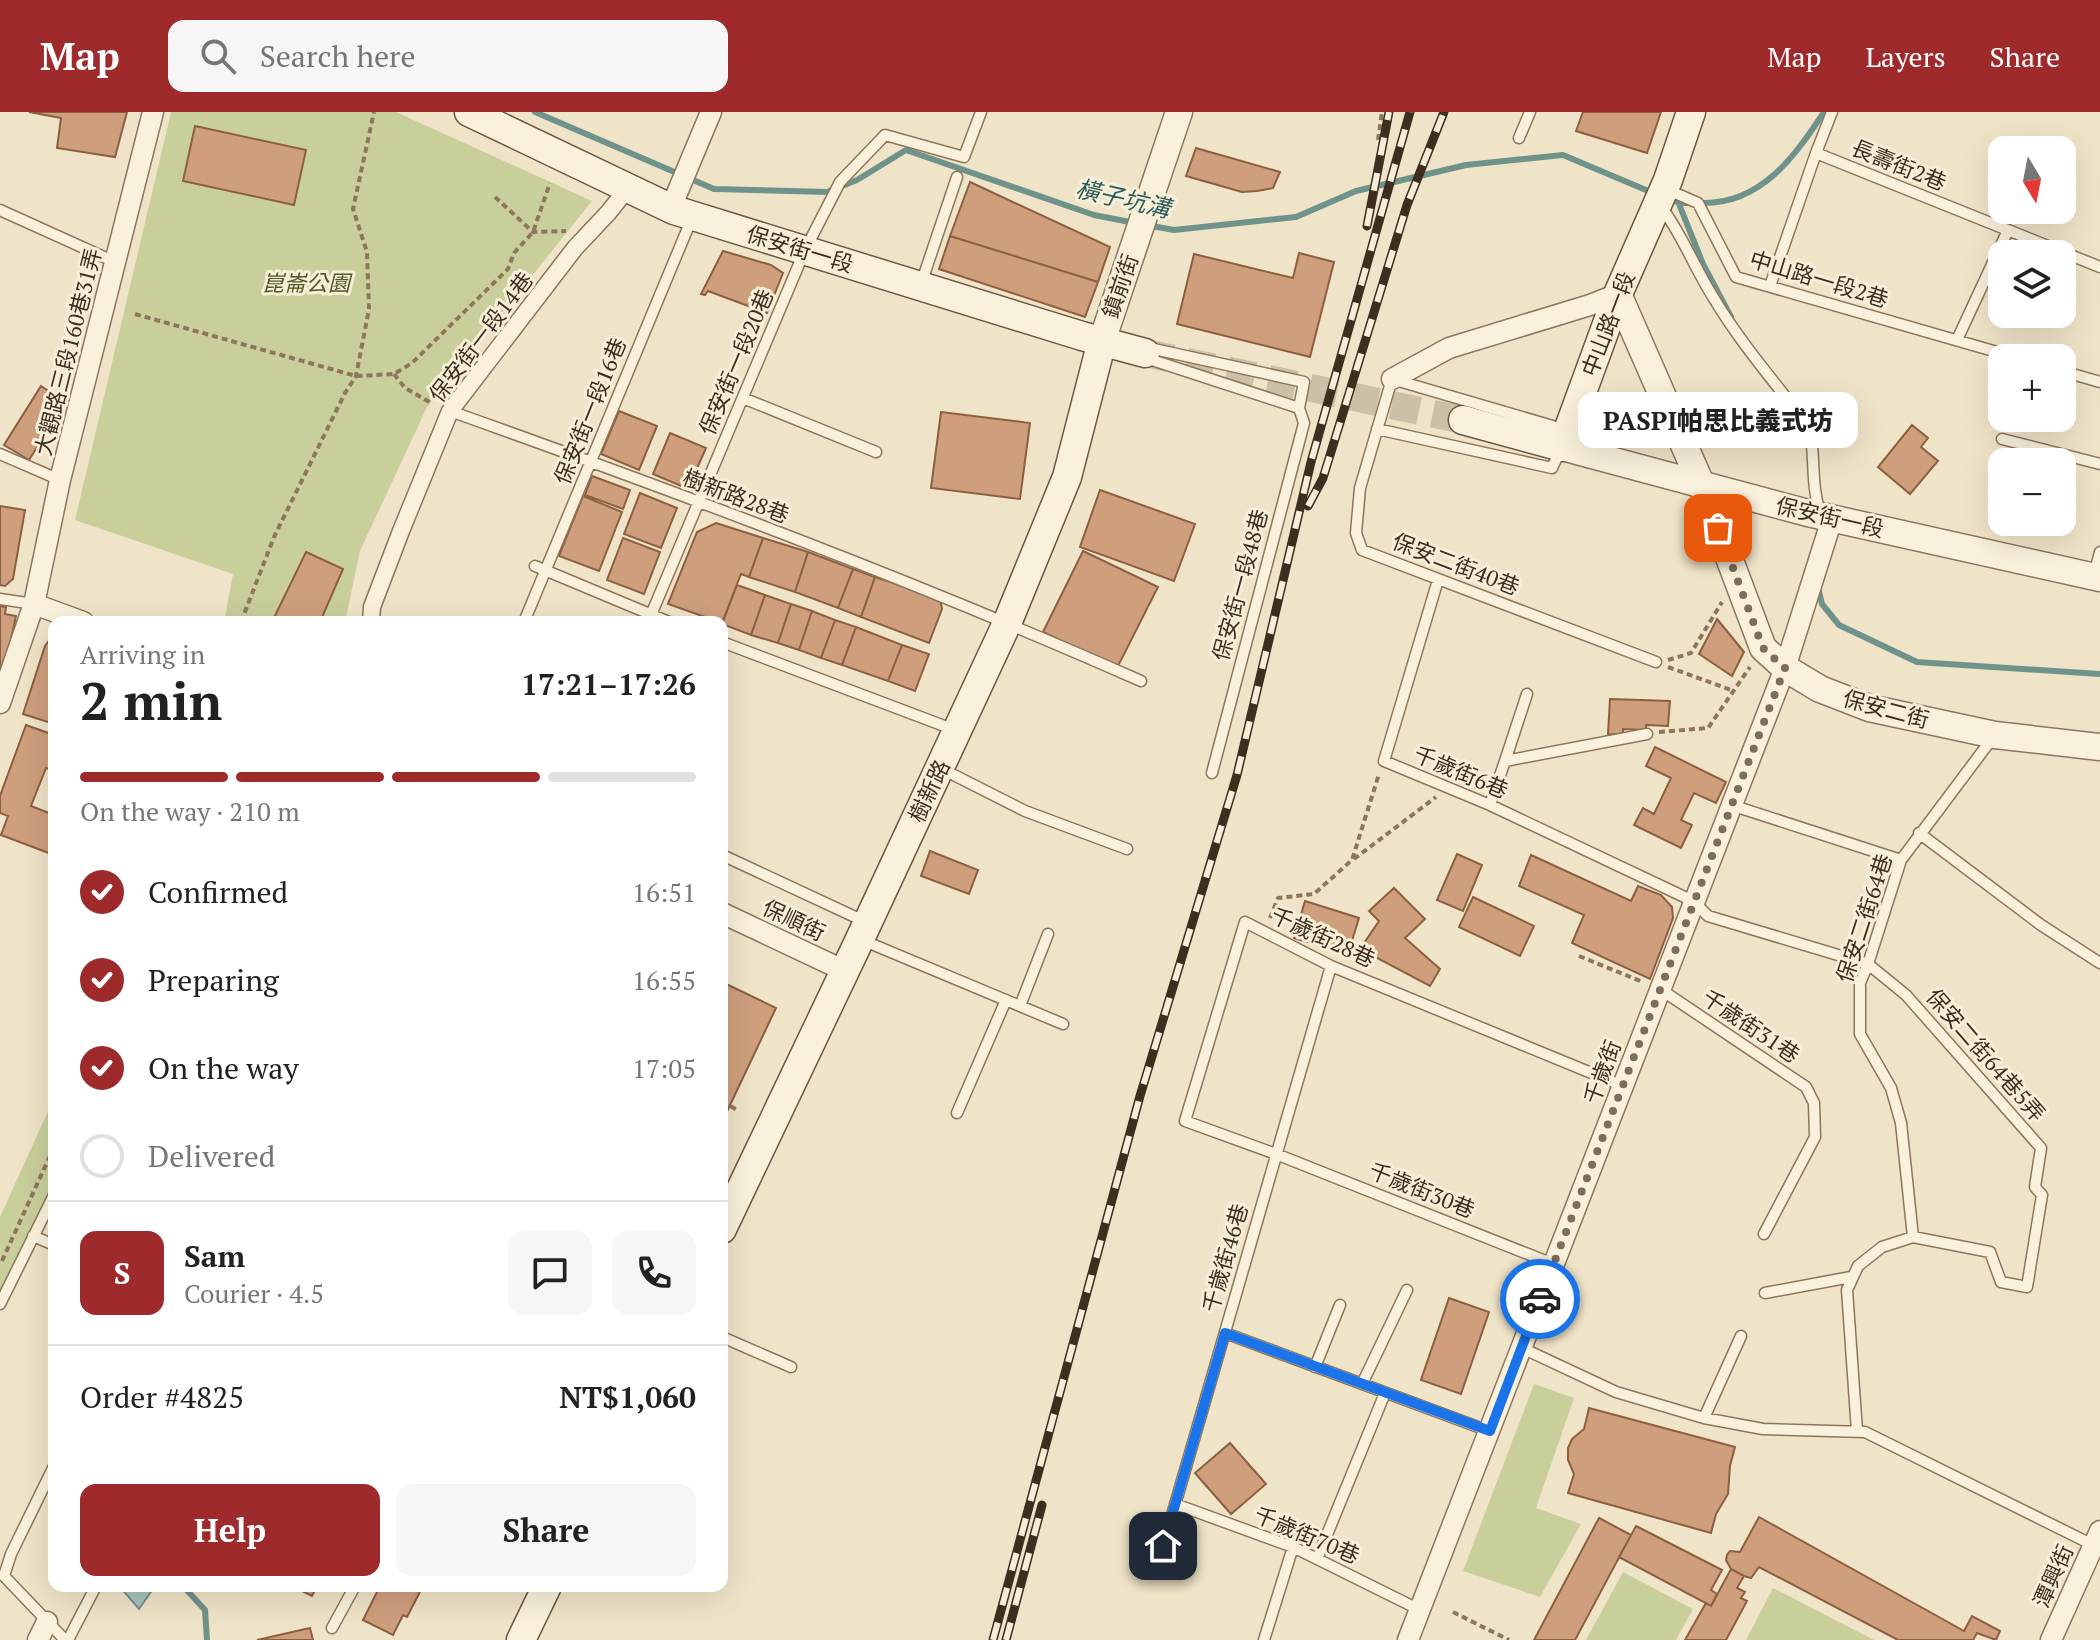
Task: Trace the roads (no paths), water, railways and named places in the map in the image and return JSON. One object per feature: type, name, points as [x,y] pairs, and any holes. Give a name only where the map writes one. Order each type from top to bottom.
[{"type":"main road","name":"保安街一段","points":[[469,112],[628,188],[680,208],[805,250],[1145,353]]},
{"type":"main road","name":"中山路一段","points":[[1562,447],[1618,294],[1664,191],[1691,112]]},
{"type":"main road","name":"樹新路","points":[[728,1216],[1008,621],[1067,477],[1102,341]]},
{"type":"main road","name":"保安街一段","points":[[1463,420],[1562,447]]},
{"type":"main road","points":[[521,1640],[544,1592]]},
{"type":"street","name":"大觀路三段160巷31弄","points":[[0,703],[34,604],[60,480],[153,112]]},
{"type":"street","points":[[680,208],[691,161],[711,112]]},
{"type":"street","name":"鎮前街","points":[[1102,341],[1179,112]]},
{"type":"street","name":"保安街一段14巷","points":[[371,616],[401,531],[450,411],[575,248],[628,188]]},
{"type":"street","points":[[1392,379],[1449,348],[1618,294]]},
{"type":"street","name":"保安二街","points":[[1618,294],[1702,486],[1763,648],[1785,668],[1820,689],[1869,708],[1995,735],[2100,747]]},
{"type":"street","name":"保安街一段","points":[[1562,447],[1702,486],[2098,569]]},
{"type":"street","name":"千歲街","points":[[1408,1640],[1785,668],[1822,557],[1819,512]]},
{"type":"street","points":[[34,604],[67,616]]},
{"type":"street","name":"保順街","points":[[728,916],[845,971]]},
{"type":"street","name":"潭興街","points":[[2051,1640],[2098,1541]]},
{"type":"lane","name":"保安街一段20巷","points":[[651,616],[805,250],[840,182],[885,135],[964,157],[981,112]]},
{"type":"lane","points":[[1519,138],[1530,112]]},
{"type":"lane","name":"長壽街2巷","points":[[1832,112],[1816,153],[2100,267]]},
{"type":"lane","points":[[1770,286],[1816,153]]},
{"type":"lane","points":[[921,286],[957,177]]},
{"type":"lane","points":[[1664,191],[1676,226],[1711,294],[1736,333],[1810,428],[1819,512]]},
{"type":"lane","name":"中山路一段2巷","points":[[1664,191],[1698,203],[1736,277],[1988,349]]},
{"type":"lane","name":"保安街一段16巷","points":[[526,616],[540,569],[591,461],[680,208]]},
{"type":"lane","points":[[0,210],[115,262]]},
{"type":"lane","points":[[1957,340],[2008,230]]},
{"type":"lane","name":"保安街一段","points":[[1154,349],[1304,382],[1299,408],[1149,359],[1145,353],[1154,349]]},
{"type":"lane","points":[[2076,375],[2100,382]]},
{"type":"lane","points":[[1377,429],[1552,468],[1562,447],[1556,427],[1392,379]]},
{"type":"lane","name":"保安二街40巷","points":[[1392,379],[1360,488],[1356,533],[1362,550],[1656,662]]},
{"type":"lane","points":[[743,398],[876,452]]},
{"type":"lane","name":"保安街一段48巷","points":[[1212,773],[1304,423],[1299,408]]},
{"type":"lane","name":"樹新路28巷","points":[[450,411],[591,461],[1008,621],[1141,681]]},
{"type":"lane","points":[[2002,439],[2100,464]]},
{"type":"lane","points":[[0,454],[60,480]]},
{"type":"lane","points":[[540,569],[643,616]]},
{"type":"lane","name":"千歲街6巷","points":[[1438,580],[1384,761],[1490,805],[1693,901],[1708,916],[1868,964]]},
{"type":"lane","points":[[0,599],[34,604]]},
{"type":"lane","points":[[728,644],[957,731]]},
{"type":"lane","points":[[1490,805],[1527,694]]},
{"type":"lane","points":[[1505,761],[1647,734]]},
{"type":"lane","name":"保安二街64巷","points":[[1913,1237],[1901,1123],[1891,1088],[1860,1034],[1860,983],[1901,860],[1995,735]]},
{"type":"lane","points":[[940,768],[1025,811],[1127,849]]},
{"type":"lane","points":[[1731,805],[1901,860]]},
{"type":"lane","points":[[1919,833],[2041,925],[2100,963]]},
{"type":"lane","points":[[728,858],[864,931],[1063,1024]]},
{"type":"lane","name":"千歲街28巷","points":[[1276,1154],[1185,1121],[1245,922],[1331,966],[1623,1086]]},
{"type":"lane","points":[[1020,1006],[1048,934]]},
{"type":"lane","name":"保安二街64巷5弄","points":[[1868,964],[1906,995],[2041,1148],[2035,1187],[2042,1195],[2027,1287],[2001,1282],[1990,1252],[1913,1237]]},
{"type":"lane","name":"千歲街46巷","points":[[1331,966],[1225,1333],[1490,1431]]},
{"type":"lane","name":"千歲街31巷","points":[[1660,989],[1806,1087],[1814,1103],[1815,1137],[1764,1234]]},
{"type":"lane","points":[[957,1113],[1006,1000]]},
{"type":"lane","name":"千歲街30巷","points":[[1276,1154],[1553,1264]]},
{"type":"lane","points":[[0,1304],[48,1207]]},
{"type":"lane","points":[[33,1236],[48,1242]]},
{"type":"lane","points":[[1857,1431],[1847,1290],[1858,1266],[1882,1247],[1913,1237]]},
{"type":"lane","points":[[1765,1293],[1851,1277]]},
{"type":"lane","points":[[1362,1384],[1407,1290]]},
{"type":"lane","points":[[1315,1367],[1340,1305]]},
{"type":"lane","points":[[1157,1567],[1225,1333]]},
{"type":"lane","points":[[1704,1418],[1741,1336]]},
{"type":"lane","points":[[728,1340],[791,1367]]},
{"type":"lane","points":[[1522,1348],[1616,1392],[1704,1418],[1763,1429],[1865,1432],[2098,1541]]},
{"type":"lane","points":[[1317,1559],[1385,1393]]},
{"type":"lane","points":[[48,1478],[11,1554],[4,1576],[42,1631],[66,1640],[93,1592]]},
{"type":"lane","name":"千歲街70巷","points":[[1175,1504],[1293,1547],[1420,1610]]},
{"type":"lane","points":[[1264,1640],[1293,1547]]},
{"type":"lane","points":[[332,1628],[352,1592]]},
{"type":"water","points":[[124,1592],[151,1592],[139,1609]]},
{"type":"waterway","name":"橫子坑溝","points":[[535,112],[714,189],[827,192],[857,180],[906,150],[1094,215],[1135,223]]},
{"type":"waterway","points":[[1667,199],[1690,203],[1725,201],[1760,186],[1789,160],[1824,112]]},
{"type":"waterway","name":"橫子坑溝","points":[[1146,225],[1174,230],[1296,217],[1356,191],[1466,165],[1563,155],[1653,193]]},
{"type":"waterway","points":[[1679,204],[1703,264],[1731,317]]},
{"type":"waterway","points":[[1818,588],[1822,604],[1839,625],[1917,662],[2100,674]]},
{"type":"waterway","points":[[188,1592],[205,1610],[207,1640]]},
{"type":"tunnel","points":[[1145,353],[1463,420]]},
{"type":"railway","points":[[1367,226],[1389,112]]},
{"type":"railway","points":[[993,1640],[1140,1096],[1237,775],[1311,462],[1410,112]]},
{"type":"railway","points":[[1308,506],[1323,478],[1407,205],[1444,112]]},
{"type":"railway","points":[[1006,1640],[1042,1505]]},
{"type":"place","name":"PASPI帕思比義式坊","points":[[1718,528]]},
{"type":"park label","name":"崑崙公園","points":[[306,283]]}]
